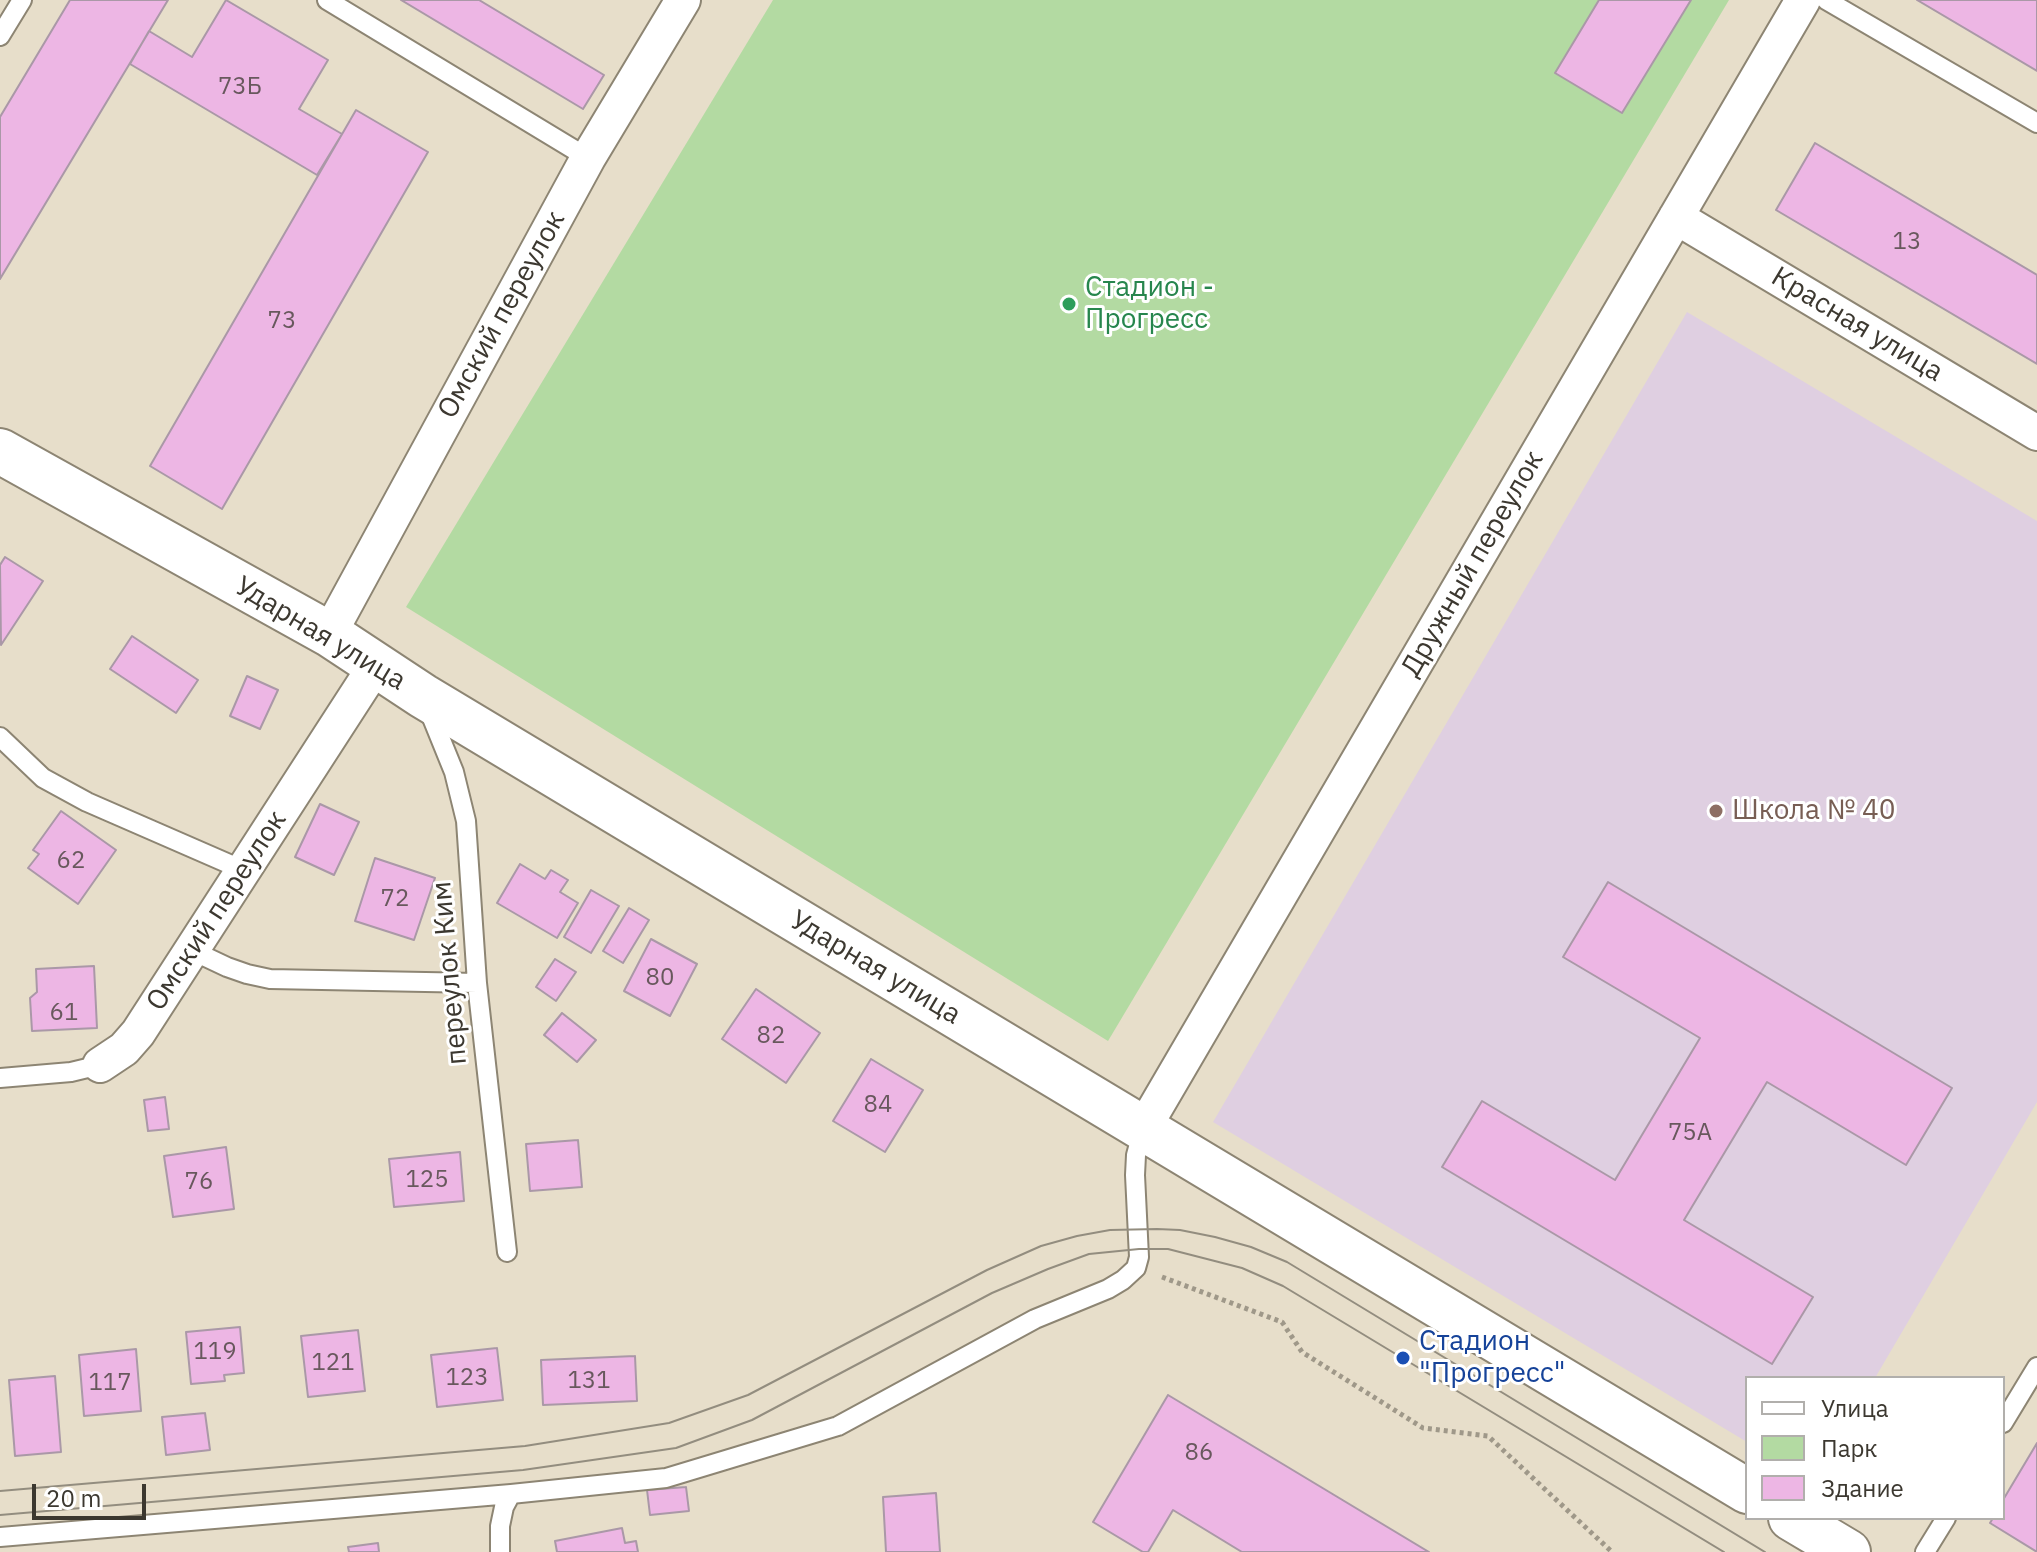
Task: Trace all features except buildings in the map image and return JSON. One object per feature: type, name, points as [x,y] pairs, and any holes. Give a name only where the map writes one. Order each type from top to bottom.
[{"type":"street","name":"Омский переулок","points":[[329,634],[588,158],[683,0]]},
{"type":"street","name":"Дружный переулок","points":[[1143,1129],[1803,0]]},
{"type":"street","name":"Красная улица","points":[[1676,217],[2037,433]]},
{"type":"street","name":"Ударная улица","points":[[0,451],[329,634],[423,696],[1745,1490]]},
{"type":"street","name":"Омский переулок","points":[[100,1065],[124,1049],[138,1033],[376,665]]},
{"type":"street","points":[[1794,1520],[1848,1552]]},
{"type":"lane","points":[[0,36],[22,0]]},
{"type":"lane","points":[[327,0],[588,158]]},
{"type":"lane","points":[[1826,0],[2037,123]]},
{"type":"lane","name":"переулок Ким","points":[[423,696],[454,772],[466,821],[477,983],[507,1252]]},
{"type":"lane","points":[[0,737],[43,778],[87,802],[243,870]]},
{"type":"lane","points":[[191,950],[227,967],[270,979],[477,983]]},
{"type":"lane","points":[[0,1078],[71,1072],[100,1065]]},
{"type":"lane","points":[[0,1537],[666,1478],[838,1426],[1035,1319],[1108,1289],[1136,1268],[1139,1249],[1136,1155],[1143,1129]]},
{"type":"lane","points":[[2005,1420],[2037,1367]]},
{"type":"lane","points":[[500,1552],[500,1526],[511,1494]]},
{"type":"lane","points":[[1925,1552],[1945,1520]]},
{"type":"path","points":[[1136,1268],[1282,1322],[1302,1352],[1423,1428],[1488,1436],[1612,1552]]},
{"type":"shaded area","name":"Школа № 40","points":[[1687,312],[2037,521],[2037,1102],[1876,1376],[1745,1376],[1745,1441],[1213,1122]]},
{"type":"green space","name":"Стадион - Прогресс","points":[[773,0],[1729,0],[1108,1041],[406,607]]},
{"type":"tram line","points":[[0,1491],[525,1446],[669,1423],[748,1395],[987,1270],[1041,1246],[1110,1230],[1157,1229],[1215,1237],[1287,1262],[1765,1552]]},
{"type":"tram line","points":[[0,1515],[523,1470],[676,1448],[752,1420],[992,1293],[1048,1269],[1089,1254],[1168,1249],[1242,1268],[1283,1286],[1724,1552]]},
{"type":"place","name":"Стадион - Прогресс","points":[[1069,304]]},
{"type":"place","name":"Школа № 40","points":[[1716,811]]},
{"type":"place","name":"Стадион \"Прогресс\"","points":[[1403,1358]]}]
